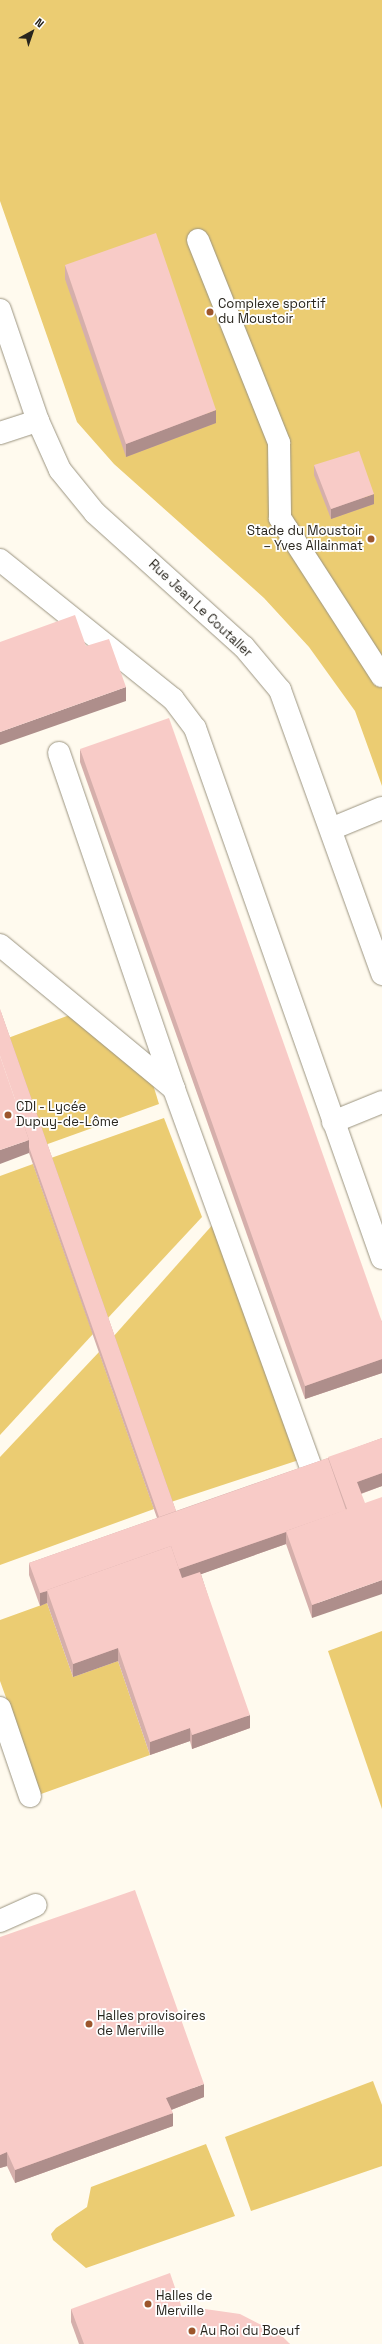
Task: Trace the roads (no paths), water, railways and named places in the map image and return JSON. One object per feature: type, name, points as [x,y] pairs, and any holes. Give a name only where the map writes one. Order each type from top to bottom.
[{"type":"street","points":[[198,240],[279,443],[280,518],[382,676]]},
{"type":"street","name":"Rue Jean Le Coutaller","points":[[0,310],[38,421],[60,470],[95,513],[244,647],[280,690],[382,974]]},
{"type":"street","points":[[0,433],[38,421]]},
{"type":"street","points":[[0,560],[173,699],[195,728],[382,1258]]},
{"type":"street","points":[[52,626],[74,619]]},
{"type":"street","points":[[59,753],[174,1089],[310,1464]]},
{"type":"street","points":[[331,829],[382,808]]},
{"type":"street","points":[[0,945],[174,1089]]},
{"type":"street","points":[[333,1122],[382,1102]]},
{"type":"street","points":[[0,1708],[30,1796]]},
{"type":"street","points":[[0,1921],[36,1905]]},
{"type":"place","name":"Complexe sportif du Moustoir","points":[[210,312]]},
{"type":"place","name":"Stade du Moustoir – Yves Allainmat","points":[[371,539]]},
{"type":"place","name":"CDI - Lycée Dupuy-de-Lôme","points":[[8,1115]]},
{"type":"place","name":"Halles provisoires de Merville","points":[[89,2024]]},
{"type":"place","name":"Halles de Merville","points":[[148,2304]]},
{"type":"place","name":"Au Roi du Boeuf","points":[[192,2331]]}]
